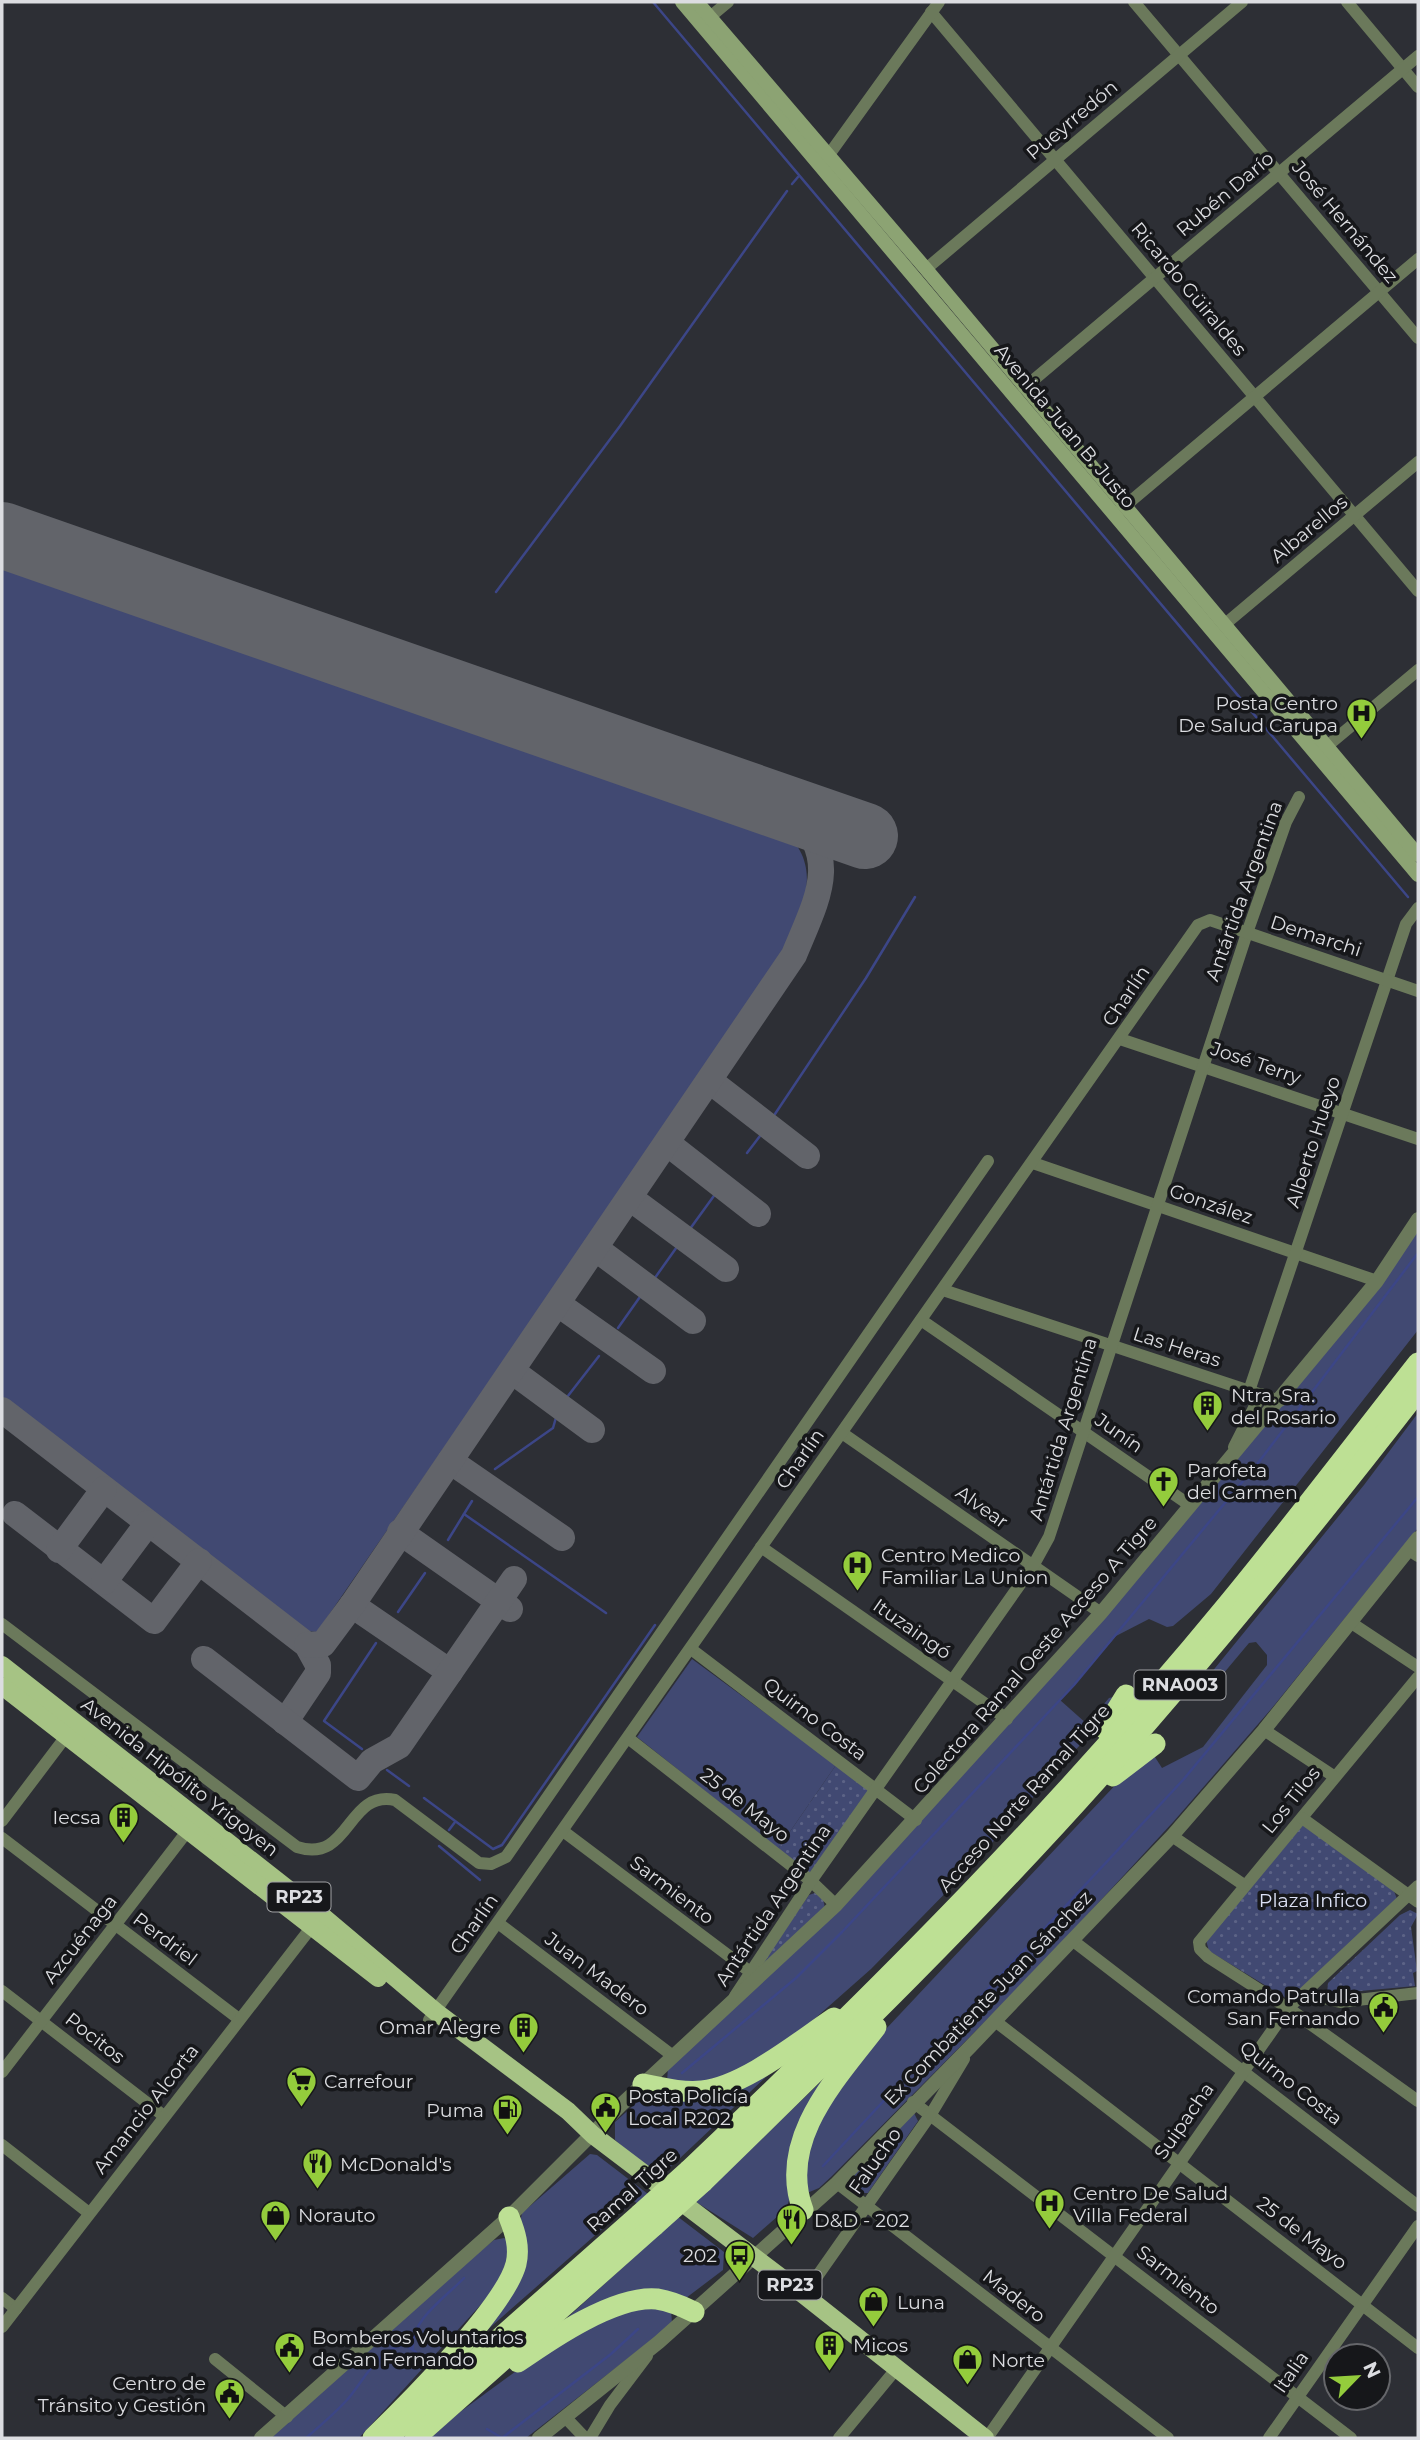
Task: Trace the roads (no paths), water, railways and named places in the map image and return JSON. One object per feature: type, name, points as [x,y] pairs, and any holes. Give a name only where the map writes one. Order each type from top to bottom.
[{"type":"highway","name":"Acceso Norte Ramal Tigre","points":[[898,1966],[1066,1788],[1228,1605],[1418,1363]]},
{"type":"highway","name":"Acceso Norte Ramal Tigre","points":[[925,1965],[1065,1814],[1238,1618],[1418,1391]]},
{"type":"highway","points":[[1203,1620],[1305,1507]]},
{"type":"highway","points":[[1204,1674],[1238,1618]]},
{"type":"highway","points":[[1066,1788],[1126,1695]]},
{"type":"highway","points":[[1065,1814],[1155,1744]]},
{"type":"highway","points":[[803,2210],[795,2173],[798,2147],[804,2133],[844,2070],[925,1965]]},
{"type":"highway","name":"Ramal Tigre","points":[[420,2434],[647,2220],[925,1965]]},
{"type":"highway","points":[[643,2084],[684,2092],[729,2084],[846,2010],[898,1966]]},
{"type":"highway","name":"Ramal Tigre","points":[[696,2176],[898,1966]]},
{"type":"highway","points":[[373,2438],[422,2389],[507,2285],[518,2254],[515,2231],[509,2217]]},
{"type":"highway","name":"Ramal Tigre","points":[[387,2438],[647,2220]]},
{"type":"highway","points":[[420,2434],[540,2347],[599,2315],[648,2299],[673,2303],[694,2312]]},
{"type":"main road","name":"Avenida Juan B. Justo","points":[[682,2],[926,269],[1120,510],[1224,625],[1418,855]]},
{"type":"main road","name":"Avenida Juan B. Justo","points":[[697,2],[825,161],[1120,510],[1418,875]]},
{"type":"main road","name":"Avenida Hipólito Yrigoyen","points":[[2,1665],[189,1829],[317,1920]]},
{"type":"main road","name":"Avenida Hipólito Yrigoyen","points":[[2,1686],[67,1735],[110,1759],[317,1920],[432,2016],[568,2111],[593,2135],[804,2295],[986,2438]]},
{"type":"street","points":[[710,17],[727,2]]},
{"type":"street","name":"José Hernández","points":[[1134,2],[1418,338]]},
{"type":"street","name":"Pueyrredón","points":[[926,269],[1242,2]]},
{"type":"street","points":[[1347,2],[1418,87]]},
{"type":"street","points":[[825,161],[935,7]]},
{"type":"street","name":"Ricardo Güiraldes","points":[[935,7],[1055,159],[1418,591]]},
{"type":"street","name":"Rubén Darío","points":[[1024,388],[1418,56]]},
{"type":"street","points":[[1120,510],[1418,259]]},
{"type":"street","name":"Albarellos","points":[[1224,625],[1418,462]]},
{"type":"street","points":[[1326,747],[1418,670]]},
{"type":"street","name":"Antártida Argentina","points":[[754,1975],[811,1881],[1033,1566],[1049,1538],[1202,1066],[1286,822],[1299,797]]},
{"type":"street","name":"Alberto Hueyo","points":[[1226,1464],[1255,1393],[1296,1254],[1406,924],[1418,908]]},
{"type":"street","name":"Demarchi","points":[[1202,921],[1210,920],[1418,990]]},
{"type":"street","name":"Charlín","points":[[432,2016],[1202,921]]},
{"type":"street","name":"José Terry","points":[[1120,1039],[1418,1139]]},
{"type":"street","points":[[2,1624],[297,1847],[313,1851],[327,1848],[366,1805],[388,1799],[395,1800],[479,1863],[499,1861],[506,1857],[607,1715],[988,1161]]},
{"type":"street","name":"González","points":[[1033,1163],[1377,1282]]},
{"type":"street","name":"Colectora Ramal Oeste Acceso A Tigre","points":[[261,2438],[509,2217],[643,2084],[729,2006],[754,1975],[836,1905],[916,1820],[1101,1613],[1377,1282],[1418,1219]]},
{"type":"street","name":"Las Heras","points":[[943,1290],[1280,1401]]},
{"type":"street","name":"Junín","points":[[921,1320],[1191,1506]]},
{"type":"street","name":"Alvear","points":[[842,1433],[1101,1613]]},
{"type":"street","name":"Ituzaingó","points":[[761,1547],[1007,1719]]},
{"type":"street","name":"Ex Combatiente Juan Sánchez","points":[[539,2438],[659,2342],[803,2210],[837,2183],[1172,1836],[1415,1548]]},
{"type":"street","points":[[1350,1622],[1418,1667]]},
{"type":"street","name":"Quirno Costa","points":[[691,1649],[916,1820]]},
{"type":"street","name":"Los Tilos","points":[[1288,2008],[1200,1949],[1201,1937],[1418,1677]]},
{"type":"street","points":[[1264,1730],[1335,1777]]},
{"type":"street","points":[[2,1821],[67,1735]]},
{"type":"street","name":"25 de Mayo","points":[[628,1738],[811,1881],[836,1905]]},
{"type":"street","points":[[1302,1818],[1416,1895]]},
{"type":"street","name":"Azcuénaga","points":[[2,2072],[189,1829]]},
{"type":"street","name":"Sarmiento","points":[[563,1831],[754,1975]]},
{"type":"street","points":[[1172,1836],[1244,1885]]},
{"type":"street","name":"Perdriel","points":[[2,1838],[239,2019]]},
{"type":"street","name":"Suipacha","points":[[986,2438],[1048,2346],[1288,2008],[1416,1895]]},
{"type":"street","name":"Amancio Alcorta","points":[[2,2327],[317,1920]]},
{"type":"street","name":"Juan Madero","points":[[498,1923],[673,2056]]},
{"type":"street","name":"Quirno Costa","points":[[1072,1940],[1418,2206]]},
{"type":"street","name":"Pocitos","points":[[2,1991],[164,2116]]},
{"type":"street","points":[[1303,1994],[1340,2001],[1418,1993]]},
{"type":"street","points":[[1288,2008],[1418,2101]]},
{"type":"street","name":"25 de Mayo","points":[[995,2021],[1418,2347]]},
{"type":"street","name":"Falucho","points":[[804,2295],[931,2114],[971,2046]]},
{"type":"street","name":"Sarmiento","points":[[913,2102],[1351,2438]]},
{"type":"street","points":[[2,2146],[89,2213]]},
{"type":"street","name":"Madero","points":[[837,2183],[1168,2438]]},
{"type":"street","name":"Italia","points":[[1269,2438],[1418,2226]]},
{"type":"street","points":[[2,2298],[16,2309]]},
{"type":"street","points":[[590,2438],[621,2388],[659,2342]]},
{"type":"street","points":[[215,2359],[287,2417]]},
{"type":"street","points":[[839,2438],[897,2368]]},
{"type":"street","points":[[565,2417],[585,2438]]},
{"type":"waterway","points":[[653,2],[1408,897]]},
{"type":"waterway","points":[[792,184],[798,177]]},
{"type":"waterway","points":[[496,592],[620,426],[787,191]]},
{"type":"waterway","points":[[775,1114],[866,978],[915,897]]},
{"type":"waterway","points":[[747,1153],[763,1132]]},
{"type":"waterway","points":[[687,1233],[716,1193]]},
{"type":"waterway","points":[[652,1282],[679,1244]]},
{"type":"waterway","points":[[682,2073],[796,1978],[1074,1685],[1258,1463],[1418,1253]]},
{"type":"waterway","points":[[618,1328],[642,1294]]},
{"type":"waterway","points":[[564,1401],[599,1356]]},
{"type":"waterway","points":[[495,1469],[553,1428],[557,1414]]},
{"type":"waterway","points":[[823,2166],[1183,1780],[1418,1497]]},
{"type":"waterway","points":[[448,1540],[472,1501]]},
{"type":"waterway","points":[[464,1514],[606,1613]]},
{"type":"waterway","points":[[398,1612],[425,1573]]},
{"type":"waterway","points":[[424,1798],[493,1849],[502,1845],[655,1625]]},
{"type":"waterway","points":[[362,1749],[324,1721],[376,1643]]},
{"type":"waterway","points":[[387,1770],[409,1786]]},
{"type":"waterway","points":[[449,1830],[455,1822]]},
{"type":"waterway","points":[[439,1846],[480,1880]]},
{"type":"waterway","points":[[413,2349],[413,2339],[423,2319],[464,2278]]},
{"type":"waterway","points":[[487,2429],[502,2438],[611,2354],[638,2329]]},
{"type":"waterway","points":[[306,2438],[346,2401],[371,2367],[386,2352],[405,2345],[416,2352]]},
{"type":"place","name":"Posta Centro De Salud Carupa","points":[[1361,741]]},
{"type":"place","name":"Ntra. Sra. del Rosario","points":[[1208,1433]]},
{"type":"place","name":"Parofeta del Carmen","points":[[1164,1508]]},
{"type":"place","name":"Centro Medico Familiar La Union","points":[[858,1593]]},
{"type":"place","name":"Iecsa","points":[[124,1844]]},
{"type":"place","name":"Comando Patrulla San Fernando","points":[[1383,2034]]},
{"type":"place","name":"Omar Alegre","points":[[524,2054]]},
{"type":"place","name":"Carrefour","points":[[301,2108]]},
{"type":"place","name":"Posta Policía Local R202","points":[[605,2134]]},
{"type":"place","name":"Puma","points":[[507,2137]]},
{"type":"place","name":"McDonald's","points":[[317,2191]]},
{"type":"place","name":"Centro De Salud Villa Federal","points":[[1050,2231]]},
{"type":"place","name":"Norauto","points":[[275,2242]]},
{"type":"place","name":"D&D - 202","points":[[791,2247]]},
{"type":"place","name":"202","points":[[740,2282]]},
{"type":"place","name":"Luna","points":[[874,2329]]},
{"type":"place","name":"Micos","points":[[830,2372]]},
{"type":"place","name":"Bomberos Voluntarios de San Fernando","points":[[289,2375]]},
{"type":"place","name":"Norte","points":[[968,2387]]},
{"type":"place","name":"Centro de Tránsito y Gestión","points":[[229,2421]]},
{"type":"park label","name":"Plaza Infico","points":[[1313,1900]]}]
